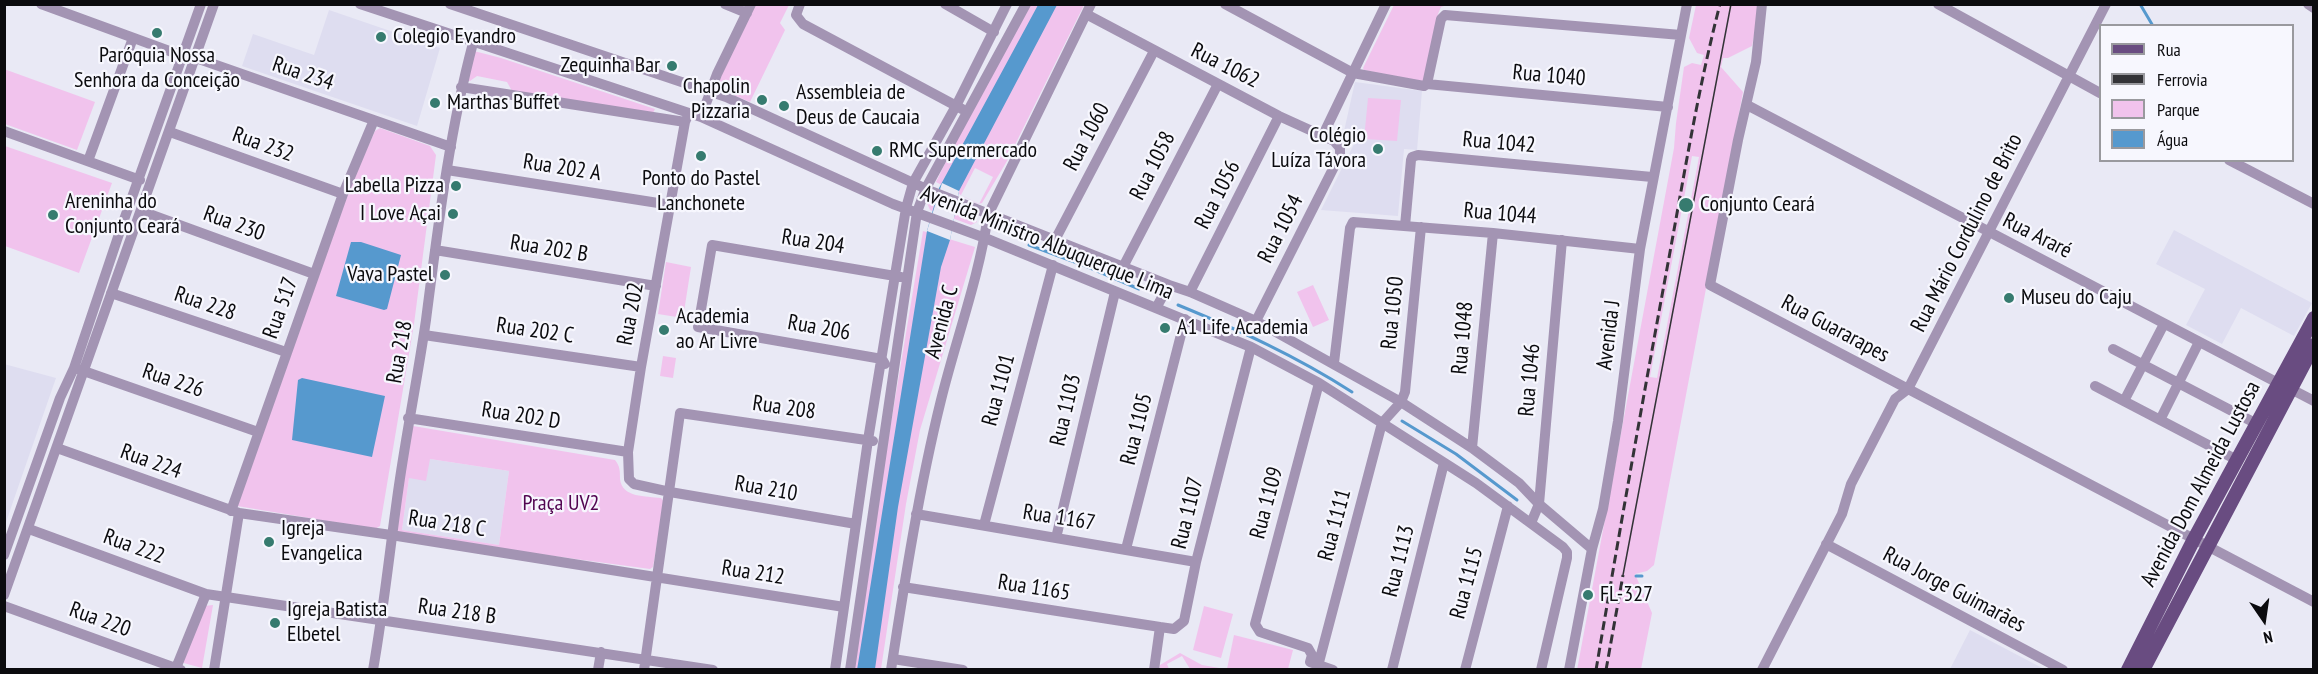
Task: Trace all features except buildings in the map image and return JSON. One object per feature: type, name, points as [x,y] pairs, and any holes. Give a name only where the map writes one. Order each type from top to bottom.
[{"type":"main road","name":"Avenida Dom Almeida Lustosa","points":[[2137,666],[2208,546],[2284,386],[2313,318]]},
{"type":"main road","name":"Avenida Dom Almeida Lustosa","points":[[2137,666],[2194,540],[2237,460],[2257,424],[2313,345]]},
{"type":"street","name":"Rua 234","points":[[41,4],[74,10],[133,38],[451,147]]},
{"type":"street","name":"Avenida Ministro Albuquerque Lima","points":[[360,4],[687,118],[701,117],[906,208],[1251,347],[1319,383],[1508,506],[1567,552],[1540,669]]},
{"type":"street","name":"Avenida Ministro Albuquerque Lima","points":[[450,4],[711,91],[988,215],[1190,292],[1256,321],[1401,402],[1472,448],[1519,483],[1539,504],[1592,549]]},
{"type":"street","points":[[701,117],[749,9],[725,4]]},
{"type":"street","points":[[800,4],[796,18],[803,24],[967,112]]},
{"type":"street","points":[[945,4],[994,32]]},
{"type":"street","points":[[835,669],[868,440],[906,208],[913,183],[956,106],[1007,4]]},
{"type":"street","name":"Avenida C","points":[[850,669],[917,212],[926,188],[1026,4]]},
{"type":"street","name":"Rua 1040","points":[[1225,4],[1353,73],[1424,86],[1427,84],[1668,107]]},
{"type":"street","name":"Avenida J","points":[[1569,669],[1592,549],[1603,509],[1618,422],[1640,249],[1687,4]]},
{"type":"street","name":"Rua Guararapes","points":[[1762,4],[1756,62],[1710,285],[2208,546]]},
{"type":"street","points":[[1938,4],[2099,92]]},
{"type":"street","name":"Rua Mário Cordulino de Brito","points":[[1762,669],[1842,514],[1851,484],[1895,399],[1908,389],[2106,4]]},
{"type":"street","points":[[2308,4],[2313,8]]},
{"type":"street","points":[[4,555],[60,398],[79,369],[111,293],[141,211],[151,163],[200,5],[213,7],[170,132],[151,163],[140,180],[121,228],[79,369],[57,448],[4,595]]},
{"type":"street","points":[[1323,135],[1385,5]]},
{"type":"street","name":"Avenida C","points":[[892,664],[916,514],[941,401],[985,238],[988,215],[1088,9]]},
{"type":"street","name":"Rua 1062","points":[[1088,9],[1154,51],[1279,116],[1334,141],[1340,148],[1340,155]]},
{"type":"street","points":[[1427,84],[1441,19],[1445,15],[1464,10],[1681,34]]},
{"type":"street","points":[[88,161],[133,38]]},
{"type":"street","name":"Rua 218","points":[[373,669],[382,621],[408,418],[424,335],[447,170],[461,87],[473,43]]},
{"type":"street","name":"Rua 1060","points":[[1055,240],[1154,51]]},
{"type":"street","name":"Rua 1058","points":[[1122,267],[1218,84]]},
{"type":"street","points":[[461,87],[687,118]]},
{"type":"street","name":"Rua Araré","points":[[1747,105],[2313,401]]},
{"type":"street","name":"Rua 1056","points":[[1190,292],[1279,116]]},
{"type":"street","name":"Rua 202","points":[[670,492],[631,483],[628,452],[641,367],[687,118]]},
{"type":"street","name":"Rua 517","points":[[214,669],[226,597],[235,512],[258,432],[343,195],[374,120]]},
{"type":"street","points":[[4,131],[140,180]]},
{"type":"street","name":"Rua 232","points":[[170,132],[343,195]]},
{"type":"street","name":"Rua 1054","points":[[1256,321],[1340,155]]},
{"type":"street","name":"Rua 1042","points":[[1405,226],[1411,160],[1412,157],[1418,155],[1652,177]]},
{"type":"street","points":[[2233,162],[2313,204]]},
{"type":"street","name":"Rua 202 A","points":[[447,170],[671,205]]},
{"type":"street","name":"Rua 230","points":[[141,211],[314,274]]},
{"type":"street","name":"Rua 1044","points":[[1334,363],[1350,228],[1351,224],[1356,221],[1640,249]]},
{"type":"street","name":"Rua 1050","points":[[1401,402],[1404,392],[1421,227]]},
{"type":"street","name":"Rua 1048","points":[[1472,448],[1492,233]]},
{"type":"street","name":"Rua 1046","points":[[1531,523],[1539,504],[1562,240]]},
{"type":"street","name":"Rua 204","points":[[698,327],[712,245],[907,278]]},
{"type":"street","name":"Rua 202 B","points":[[435,250],[656,286]]},
{"type":"street","name":"Rua 1101","points":[[984,525],[1053,266]]},
{"type":"street","points":[[1156,308],[1169,285]]},
{"type":"street","name":"Rua 1103","points":[[1056,538],[1115,292]]},
{"type":"street","name":"Rua 228","points":[[111,293],[286,352]]},
{"type":"street","name":"Rua 1105","points":[[1126,549],[1185,319]]},
{"type":"street","points":[[2124,401],[2164,324]]},
{"type":"street","name":"Rua 206","points":[[698,327],[882,359],[884,364],[894,364]]},
{"type":"street","name":"Rua 202 C","points":[[424,335],[641,367]]},
{"type":"street","points":[[2160,420],[2199,342]]},
{"type":"street","name":"Rua 1107","points":[[1160,627],[1174,628],[1184,621],[1196,562],[1251,347]]},
{"type":"street","points":[[2113,350],[2257,424]]},
{"type":"street","name":"Rua 226","points":[[79,369],[258,432]]},
{"type":"street","name":"Rua 1109","points":[[1312,666],[1312,655],[1308,648],[1260,632],[1255,624],[1319,383]]},
{"type":"street","points":[[2095,386],[2237,460]]},
{"type":"street","name":"Rua 1111","points":[[1312,666],[1382,423],[1401,402]]},
{"type":"street","name":"Rua 208","points":[[670,492],[680,413],[882,443]]},
{"type":"street","name":"Rua 202 D","points":[[408,418],[628,452]]},
{"type":"street","name":"Rua 224","points":[[57,448],[235,512]]},
{"type":"street","name":"Rua 1113","points":[[1392,669],[1444,463]]},
{"type":"street","points":[[35,466],[48,471]]},
{"type":"street","points":[[645,664],[670,492]]},
{"type":"street","name":"Rua 210","points":[[670,492],[856,524]]},
{"type":"street","name":"Rua 1115","points":[[1465,669],[1508,506]]},
{"type":"street","name":"Rua 218 C","points":[[235,512],[656,578]]},
{"type":"street","name":"Rua 1167","points":[[916,514],[1196,562]]},
{"type":"street","name":"Rua 222","points":[[29,529],[206,594],[226,597]]},
{"type":"street","name":"Rua Jorge Guimarães","points":[[1826,544],[2063,669]]},
{"type":"street","points":[[2208,546],[2313,602]]},
{"type":"street","name":"Rua 212","points":[[656,578],[844,607]]},
{"type":"street","name":"Rua 1165","points":[[903,587],[1160,627]]},
{"type":"street","points":[[179,669],[206,594]]},
{"type":"street","name":"Rua 218 B","points":[[226,597],[601,652],[645,664],[713,669]]},
{"type":"street","name":"Rua 220","points":[[4,606],[179,669]]},
{"type":"street","points":[[1154,669],[1160,627]]},
{"type":"street","points":[[598,669],[601,652]]},
{"type":"street","points":[[892,664],[963,669]]},
{"type":"street","points":[[1312,666],[1333,669]]},
{"type":"shaded area","points":[[329,10],[440,48],[417,126],[242,66],[253,34],[314,55]]},
{"type":"shaded area","name":"Colégio Luíza Távora","points":[[1355,82],[1422,91],[1417,150],[1404,149],[1398,216],[1321,210],[1355,142],[1342,140]]},
{"type":"shaded area","points":[[2174,230],[2312,303],[2294,336],[2241,308],[2222,344],[2186,325],[2205,289],[2156,264]]},
{"type":"shaded area","points":[[4,364],[56,378],[6,522],[4,521]]},
{"type":"shaded area","points":[[430,459],[509,471],[499,545],[402,530],[409,478]]},
{"type":"shaded area","points":[[1970,630],[2044,669],[1950,669]]},
{"type":"green space","points":[[754,5],[789,5],[780,23],[785,30],[750,102],[717,88],[716,77]]},
{"type":"green space","points":[[1029,5],[1084,5],[1007,161],[982,203],[979,204],[978,204],[936,182],[967,118]],"holes":[[[975,168],[993,177],[979,204],[961,195]]]},
{"type":"green space","points":[[1394,5],[1447,5],[1441,7],[1438,14],[1427,78],[1421,82],[1363,68]]},
{"type":"green space","points":[[1696,5],[1760,5],[1752,46],[1728,58],[1723,58],[1721,67],[1743,92],[1654,565],[1647,571],[1635,574],[1652,613],[1641,669],[1577,670],[1674,148],[1684,67],[1692,63],[1701,65],[1704,55],[1697,53],[1689,38]],"holes":[[[1692,156],[1699,157],[1657,378],[1650,377]]]},
{"type":"green space","points":[[474,51],[655,109],[653,113],[512,91],[507,82],[477,76],[470,81],[465,80]]},
{"type":"green space","points":[[4,69],[95,102],[77,150],[5,124]]},
{"type":"green space","points":[[1368,98],[1401,100],[1397,141],[1364,139]]},
{"type":"green space","points":[[380,128],[430,146],[436,155],[414,324],[380,526],[375,529],[237,506],[338,212],[375,131]]},
{"type":"green space","name":"Areninha do Conjunto Ceará","points":[[5,146],[112,183],[79,273],[5,246]]},
{"type":"green space","points":[[930,199],[974,217],[977,222],[971,225],[930,210],[927,203]]},
{"type":"green space","points":[[923,231],[975,247],[920,430],[906,504],[881,669],[846,670],[891,423]]},
{"type":"green space","points":[[666,262],[691,267],[683,318],[658,314]]},
{"type":"green space","points":[[1313,285],[1329,320],[1313,327],[1297,292]]},
{"type":"green space","points":[[663,356],[676,358],[673,378],[660,376]]},
{"type":"green space","name":"Praça UV2","points":[[413,426],[615,460],[625,490],[636,495],[661,498],[664,502],[653,567],[650,569],[397,535],[408,432]],"holes":[[[430,459],[509,471],[499,545],[402,530],[409,478],[426,481]]]},
{"type":"green space","points":[[213,605],[202,668],[180,662],[204,606]]},
{"type":"green space","points":[[1204,606],[1233,614],[1221,658],[1193,650]]},
{"type":"green space","points":[[1234,635],[1293,650],[1288,669],[1227,669]]},
{"type":"green space","points":[[1180,653],[1202,665],[1225,669],[1190,669],[1182,656],[1167,664],[1169,669],[1159,670],[1160,665]]},
{"type":"water","points":[[1038,5],[1057,5],[959,191],[950,240],[941,267],[898,507],[875,669],[857,670],[927,231],[939,188]]},
{"type":"water","points":[[351,242],[361,242],[401,255],[387,309],[336,296]]},
{"type":"water","points":[[302,378],[385,396],[372,457],[292,440],[298,380]]},
{"type":"pier","points":[[942,183],[959,191],[950,240],[927,231]]},
{"type":"waterway","points":[[2140,4],[2152,24]]},
{"type":"waterway","points":[[1029,245],[1139,289]]},
{"type":"waterway","points":[[1178,305],[1267,344],[1352,392]]},
{"type":"waterway","points":[[1402,421],[1456,454],[1517,500]]},
{"type":"waterway","points":[[1636,576],[1642,576]]},
{"type":"tram line","points":[[1623,575],[1731,4]]},
{"type":"railway","points":[[1596,670],[1686,165],[1720,4]]},
{"type":"railway","points":[[1606,670],[1623,575]]},
{"type":"place","name":"Paróquia Nossa Senhora da Conceição","points":[[157,33]]},
{"type":"place","name":"Colegio Evandro","points":[[381,37]]},
{"type":"place","name":"Zequinha Bar","points":[[672,66]]},
{"type":"place","name":"Chapolin Pizzaria","points":[[762,100]]},
{"type":"place","name":"Marthas Buffet","points":[[435,103]]},
{"type":"place","name":"Assembleia de Deus de Caucaia","points":[[784,106]]},
{"type":"place","name":"Colégio Luíza Távora","points":[[1378,149]]},
{"type":"place","name":"RMC Supermercado","points":[[877,151]]},
{"type":"place","name":"Ponto do Pastel Lanchonete","points":[[701,156]]},
{"type":"place","name":"Labella Pizza","points":[[456,186]]},
{"type":"place","name":"Conjunto Ceará","points":[[1686,205]]},
{"type":"place","name":"I Love Açai","points":[[453,214]]},
{"type":"place","name":"Areninha do Conjunto Ceará","points":[[53,215]]},
{"type":"place","name":"Vava Pastel","points":[[445,275]]},
{"type":"place","name":"Museu do Caju","points":[[2009,298]]},
{"type":"place","name":"A1 Life Academia","points":[[1165,328]]},
{"type":"place","name":"Academia ao Ar Livre","points":[[664,330]]},
{"type":"place","name":"Igreja Evangelica","points":[[269,542]]},
{"type":"place","name":"FL-327","points":[[1588,595]]},
{"type":"place","name":"Igreja Batista Elbetel","points":[[275,623]]}]
